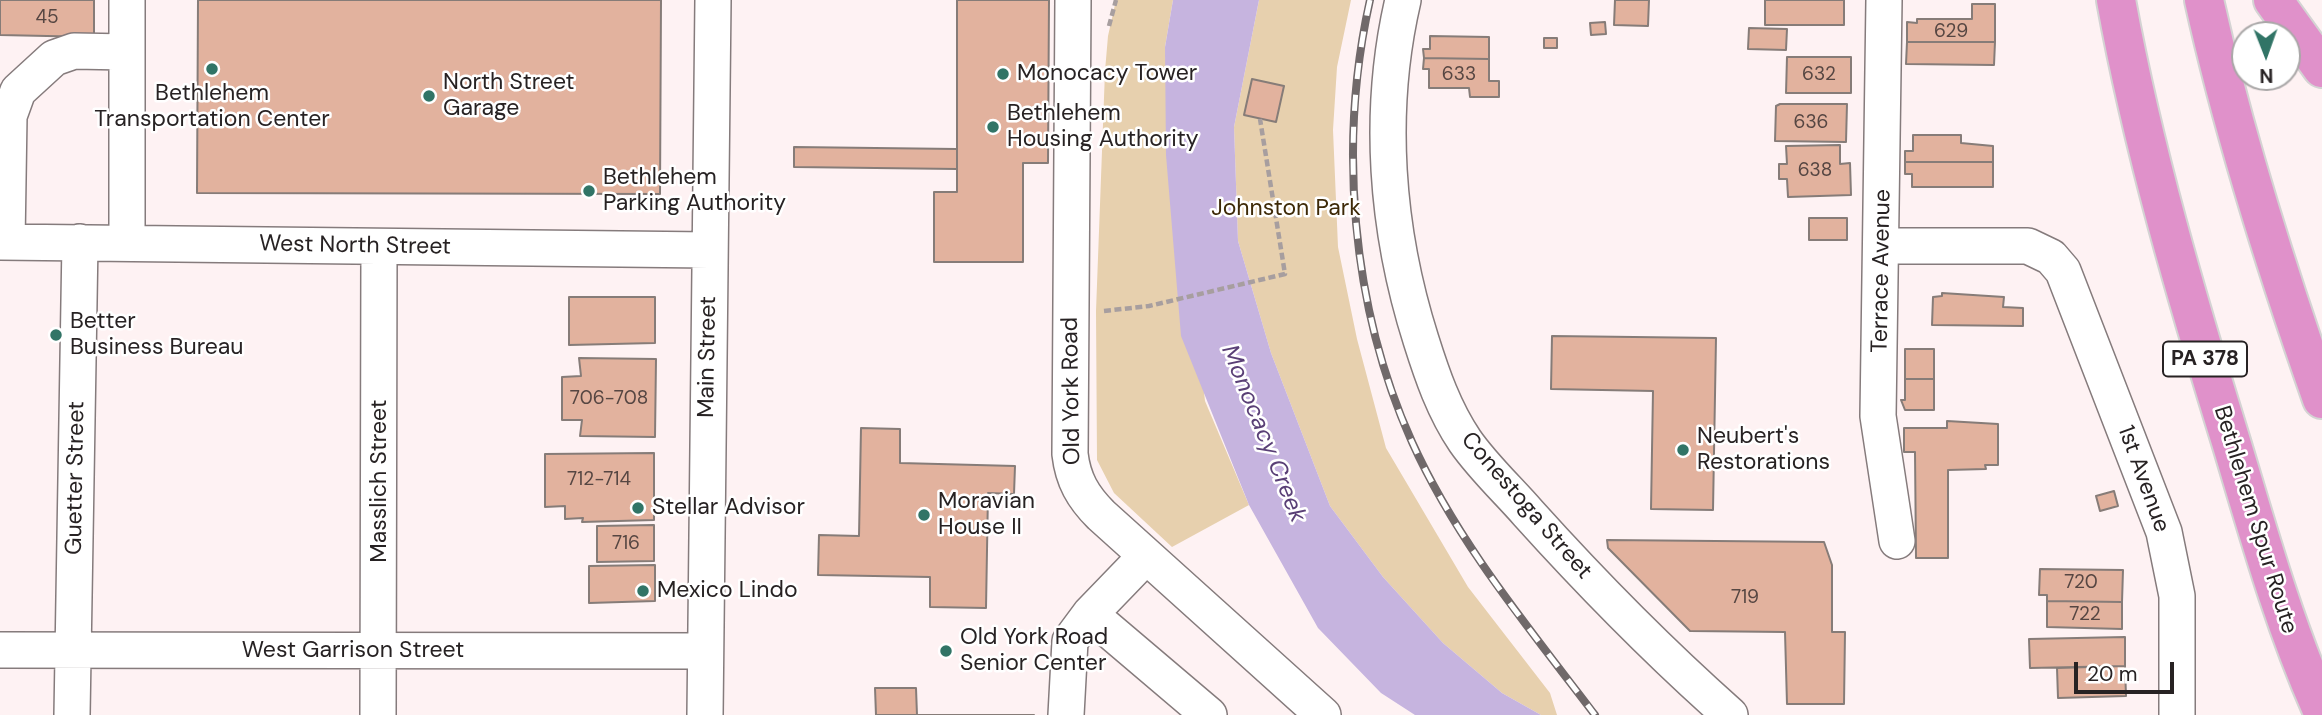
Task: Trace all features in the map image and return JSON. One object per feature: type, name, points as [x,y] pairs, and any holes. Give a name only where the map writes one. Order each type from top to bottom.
[{"type":"highway","name":"Bethlehem Spur Route","points":[[2116,0],[2131,80],[2204,354],[2293,646],[2322,710]]},
{"type":"highway","points":[[2204,0],[2218,61],[2274,261],[2322,399]]},
{"type":"highway","points":[[2273,0],[2322,68]]},
{"type":"street","points":[[127,0],[127,242]]},
{"type":"street","name":"Main Street","points":[[705,715],[713,0]]},
{"type":"street","name":"Old York Road","points":[[1073,0],[1074,479],[1088,502],[1323,715]]},
{"type":"street","name":"Conestoga Street","points":[[1403,0],[1391,73],[1390,187],[1397,244],[1409,300],[1445,406],[1466,442],[1556,544],[1666,658],[1730,715]]},
{"type":"street","name":"Terrace Avenue","points":[[1884,0],[1883,246],[1878,416],[1897,541]]},
{"type":"street","points":[[3,242],[9,116],[18,91],[54,58],[74,51],[127,52]]},
{"type":"street","name":"West North Street","points":[[3,242],[709,250]]},
{"type":"street","name":"Guetter Street","points":[[72,715],[80,242]]},
{"type":"street","name":"1st Avenue","points":[[1883,246],[2028,246],[2051,257],[2063,271],[2164,532],[2177,596],[2176,715]]},
{"type":"street","name":"Masslich Street","points":[[378,715],[379,247]]},
{"type":"street","points":[[1066,715],[1070,641],[1090,614],[1146,556]]},
{"type":"street","points":[[1090,614],[1209,715]]},
{"type":"street","name":"West Garrison Street","points":[[0,650],[705,651]]},
{"type":"path","points":[[1108,36],[1116,0]]},
{"type":"path","points":[[1117,310],[1149,306],[1285,274],[1260,119]]},
{"type":"green space","name":"Johnston Park","points":[[1116,0],[1173,0],[1165,47],[1205,401],[1249,505],[1172,547],[1114,493],[1097,460],[1096,311],[1105,71],[1108,36]]},
{"type":"green space","name":"Johnston Park","points":[[1259,0],[1351,0],[1337,67],[1333,130],[1338,247],[1357,339],[1386,448],[1468,587],[1550,693],[1557,715],[1541,715],[1502,693],[1443,643],[1383,577],[1330,506],[1271,353],[1238,241],[1234,127]]},
{"type":"water","name":"Monocacy Creek","points":[[1173,0],[1259,0],[1234,127],[1238,241],[1271,353],[1330,506],[1383,577],[1443,643],[1502,693],[1541,715],[1415,715],[1381,693],[1318,628],[1249,505],[1181,336],[1166,155],[1165,47]]},
{"type":"building","points":[[0,0],[94,0],[94,37],[0,35]]},
{"type":"building","name":"North Street Garage","points":[[198,0],[661,0],[660,194],[197,193]]},
{"type":"building","name":"Monocacy Tower","points":[[957,0],[1049,0],[1048,163],[1023,163],[1023,262],[934,262],[934,192],[957,192]]},
{"type":"building","points":[[1615,0],[1649,0],[1648,26],[1614,25]]},
{"type":"building","points":[[1765,0],[1844,0],[1844,25],[1765,25]]},
{"type":"building","points":[[1972,4],[1995,4],[1995,42],[1907,42],[1907,22],[1917,23],[1917,19],[1972,19]]},
{"type":"building","points":[[1605,22],[1606,34],[1591,35],[1590,23]]},
{"type":"building","points":[[1749,28],[1787,29],[1786,50],[1748,49]]},
{"type":"building","points":[[1430,36],[1489,37],[1489,59],[1424,58],[1423,49],[1430,49]]},
{"type":"building","points":[[1544,38],[1557,38],[1557,48],[1544,48]]},
{"type":"building","points":[[1907,42],[1995,42],[1994,65],[1906,64]]},
{"type":"building","points":[[1787,57],[1851,57],[1851,93],[1786,93]]},
{"type":"building","points":[[1424,58],[1489,59],[1489,81],[1499,81],[1499,97],[1470,97],[1469,88],[1429,88],[1429,69],[1423,69]]},
{"type":"building","points":[[1252,79],[1284,86],[1276,122],[1244,115]]},
{"type":"building","points":[[1847,104],[1846,142],[1775,141],[1776,106]]},
{"type":"building","points":[[1913,135],[1961,135],[1961,143],[1993,146],[1993,162],[1905,162],[1905,151],[1913,151]]},
{"type":"building","points":[[1840,145],[1840,164],[1850,163],[1851,195],[1788,197],[1787,179],[1779,179],[1779,164],[1787,164],[1786,146]]},
{"type":"building","points":[[794,147],[957,149],[957,169],[794,167]]},
{"type":"building","points":[[1905,162],[1993,162],[1993,187],[1912,187],[1912,174],[1905,174]]},
{"type":"building","points":[[1809,218],[1847,218],[1847,240],[1809,240]]},
{"type":"building","points":[[1942,293],[2004,297],[2003,307],[2023,308],[2023,326],[1932,325],[1933,297],[1942,296]]},
{"type":"building","points":[[569,297],[655,297],[655,343],[569,345]]},
{"type":"building","name":"Neubert's Restorations","points":[[1552,336],[1716,338],[1713,510],[1651,509],[1653,391],[1551,389]]},
{"type":"building","points":[[1905,349],[1934,349],[1934,379],[1905,379]]},
{"type":"building","points":[[579,358],[656,359],[655,437],[580,436],[582,420],[562,420],[562,377],[581,376]]},
{"type":"building","points":[[1905,379],[1934,379],[1934,410],[1905,410],[1901,400],[1905,400]]},
{"type":"building","points":[[1947,421],[1998,424],[1998,465],[1985,465],[1986,469],[1948,470],[1948,558],[1916,558],[1915,452],[1904,452],[1904,428],[1947,428]]},
{"type":"building","name":"Moravian House II","points":[[861,428],[900,429],[900,463],[1015,466],[1014,494],[988,493],[986,608],[930,607],[930,577],[818,575],[819,535],[859,536]]},
{"type":"building","points":[[654,453],[654,520],[582,522],[583,518],[565,519],[565,506],[545,507],[545,454]]},
{"type":"building","points":[[2114,491],[2118,506],[2100,511],[2096,496]]},
{"type":"building","points":[[654,525],[654,561],[597,562],[597,526]]},
{"type":"building","points":[[1607,540],[1824,542],[1832,565],[1832,632],[1845,632],[1844,704],[1787,704],[1785,632],[1690,631],[1608,548]]},
{"type":"building","points":[[655,565],[655,601],[589,603],[589,566]]},
{"type":"building","points":[[2040,569],[2123,570],[2122,602],[2047,601],[2047,595],[2039,595]]},
{"type":"building","points":[[2047,601],[2122,602],[2122,629],[2047,627]]},
{"type":"building","points":[[2125,637],[2125,666],[2030,668],[2029,639]]},
{"type":"building","points":[[2125,666],[2126,696],[2058,698],[2057,668]]},
{"type":"building","points":[[875,688],[916,688],[917,715],[876,715]]},
{"type":"railway","points":[[1370,0],[1354,110],[1356,224],[1363,281],[1391,390],[1412,442],[1450,515],[1520,617],[1595,715]]},
{"type":"place","name":"Bethlehem Transportation Center","points":[[212,69]]},
{"type":"place","name":"Monocacy Tower","points":[[1003,74]]},
{"type":"place","name":"North Street Garage","points":[[429,96]]},
{"type":"place","name":"Bethlehem Housing Authority","points":[[993,127]]},
{"type":"place","name":"Bethlehem Parking Authority","points":[[589,191]]},
{"type":"place","name":"Better Business Bureau","points":[[56,335]]},
{"type":"place","name":"Neubert's Restorations","points":[[1683,450]]},
{"type":"place","name":"Stellar Advisor","points":[[638,508]]},
{"type":"place","name":"Moravian House II","points":[[924,515]]},
{"type":"place","name":"Mexico Lindo","points":[[643,591]]},
{"type":"place","name":"Old York Road Senior Center","points":[[946,651]]}]
